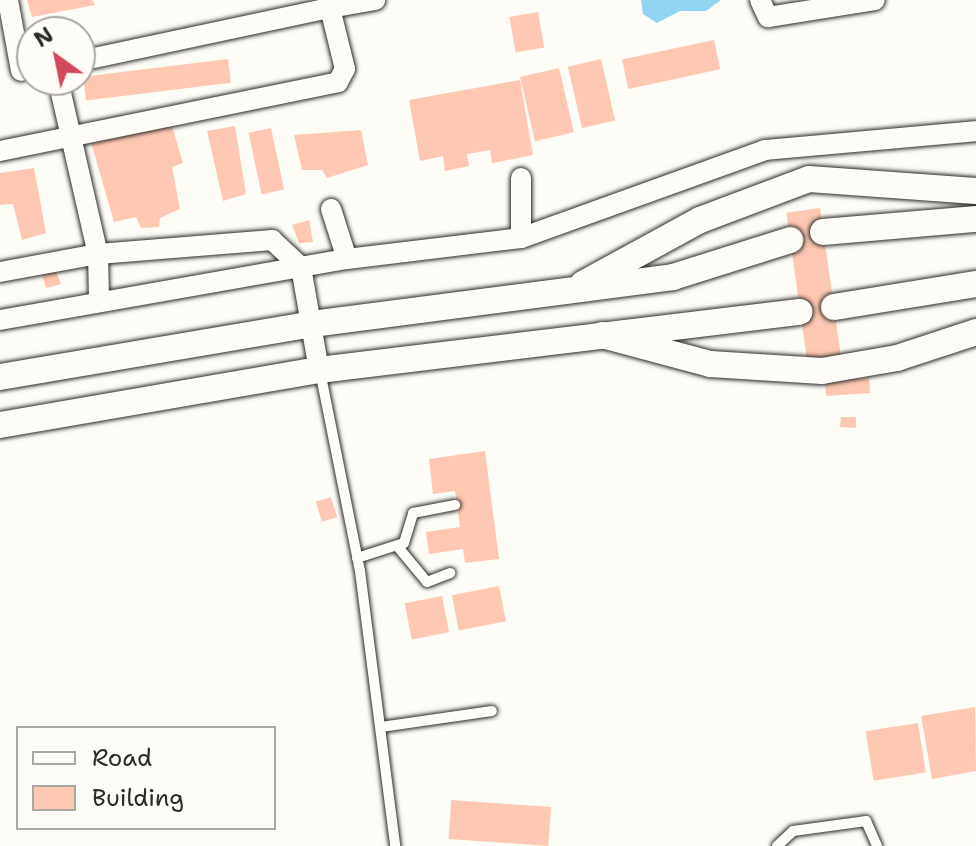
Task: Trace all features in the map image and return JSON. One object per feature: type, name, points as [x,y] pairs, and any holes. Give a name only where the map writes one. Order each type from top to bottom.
[{"type":"main road","points":[[569,292],[700,220],[796,182],[976,191]]},
{"type":"main road","points":[[823,232],[976,219]]},
{"type":"main road","points":[[0,377],[312,324],[673,277],[790,240]]},
{"type":"main road","points":[[834,307],[976,284]]},
{"type":"main road","points":[[0,425],[319,370],[595,333],[800,312]]},
{"type":"main road","points":[[595,333],[710,364],[822,371],[897,358],[976,332]]},
{"type":"street","points":[[8,0],[16,32]]},
{"type":"street","points":[[96,57],[329,4],[375,0]]},
{"type":"street","points":[[760,0],[768,17],[875,0]]},
{"type":"street","points":[[0,151],[338,82],[345,69],[329,4]]},
{"type":"street","points":[[62,96],[98,254],[99,299]]},
{"type":"street","points":[[0,320],[99,299],[347,259],[521,238],[765,150],[976,131]]},
{"type":"street","points":[[521,178],[521,238]]},
{"type":"street","points":[[331,209],[347,259]]},
{"type":"street","points":[[0,272],[98,254],[272,240],[301,267],[319,370]]},
{"type":"lane","points":[[319,370],[357,558],[395,846]]},
{"type":"lane","points":[[398,547],[413,513],[455,505]]},
{"type":"lane","points":[[357,558],[398,547]]},
{"type":"lane","points":[[398,547],[427,582],[450,573]]},
{"type":"lane","points":[[381,727],[492,711]]},
{"type":"lane","points":[[777,846],[793,831],[866,821],[877,846]]},
{"type":"water","points":[[641,0],[721,0],[706,11],[680,11],[657,23],[643,14]]},
{"type":"building","points":[[27,0],[93,0],[95,5],[37,16],[32,16]]},
{"type":"building","points":[[538,12],[544,47],[516,52],[509,17]]},
{"type":"building","points":[[714,40],[720,69],[628,89],[622,60]]},
{"type":"building","points":[[228,59],[231,83],[86,101],[85,96],[96,96],[96,75]]},
{"type":"building","points":[[601,59],[615,120],[582,128],[568,67]]},
{"type":"building","points":[[559,68],[574,132],[535,141],[520,77]]},
{"type":"building","points":[[520,80],[533,155],[492,163],[490,150],[467,154],[469,166],[445,171],[443,156],[420,161],[409,100]]},
{"type":"building","points":[[172,126],[183,163],[172,167],[180,209],[160,218],[159,227],[141,228],[136,217],[114,222],[90,139]]},
{"type":"building","points":[[235,126],[246,194],[223,201],[207,131]]},
{"type":"building","points":[[271,128],[284,190],[262,194],[249,133]]},
{"type":"building","points":[[361,130],[368,165],[327,178],[322,170],[302,170],[294,135]]},
{"type":"building","points":[[34,168],[46,233],[22,240],[13,204],[0,205],[0,173]]},
{"type":"building","points":[[820,208],[841,355],[807,359],[786,213]]},
{"type":"building","points":[[309,220],[313,242],[299,243],[292,225]]},
{"type":"building","points":[[54,266],[61,284],[46,288],[40,269]]},
{"type":"building","points":[[869,378],[870,393],[826,396],[825,381]]},
{"type":"building","points":[[841,417],[856,417],[856,428],[840,427]]},
{"type":"building","points":[[485,451],[499,559],[465,563],[463,549],[429,554],[426,532],[460,527],[455,491],[433,494],[429,459]]},
{"type":"building","points":[[331,497],[337,517],[322,522],[316,502]]},
{"type":"building","points":[[499,586],[506,621],[459,630],[452,595]]},
{"type":"building","points":[[442,596],[449,632],[412,640],[405,603]]},
{"type":"building","points":[[975,707],[976,771],[932,779],[921,716]]},
{"type":"building","points":[[918,723],[926,772],[873,781],[866,731]]},
{"type":"building","points":[[451,800],[551,807],[548,846],[449,839]]}]
